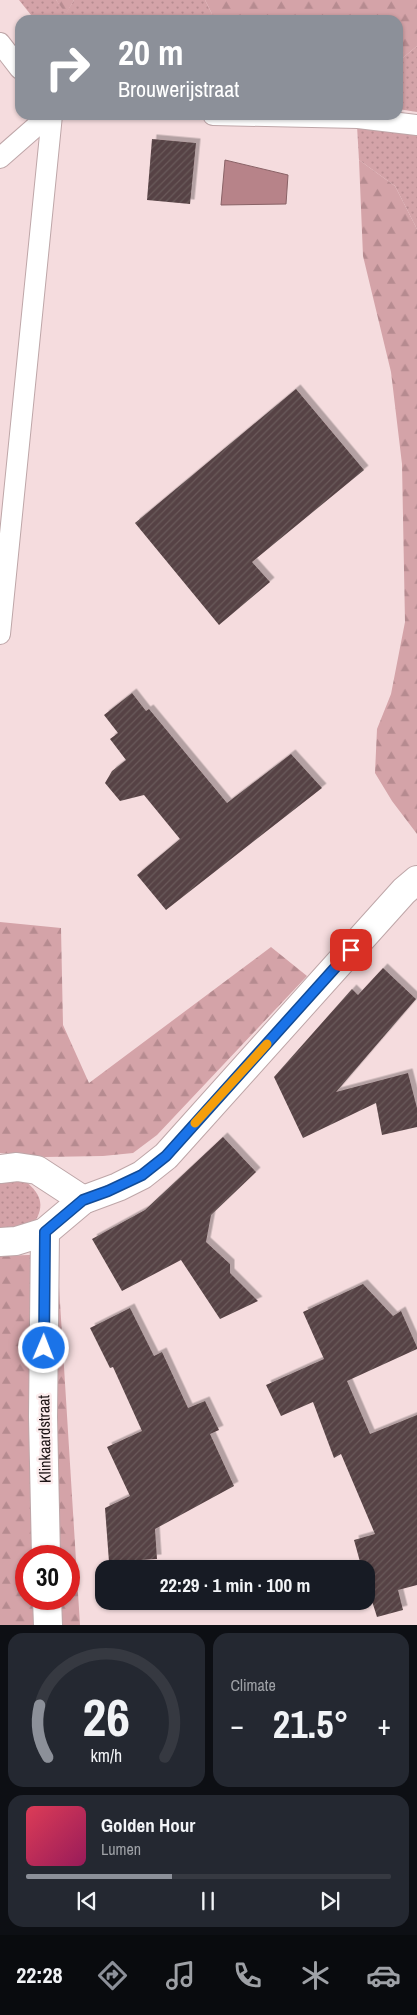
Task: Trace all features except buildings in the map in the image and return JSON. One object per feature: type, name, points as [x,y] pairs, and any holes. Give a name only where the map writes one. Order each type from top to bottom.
[{"type":"street","points":[[0,1242],[16,1241],[45,1232],[83,1200],[142,1175],[166,1156],[397,899],[417,880]]},
{"type":"street","points":[[0,1169],[17,1167],[37,1170],[83,1200]]},
{"type":"street","name":"Klinkaardstraat","points":[[45,1232],[43,1417],[46,1545]]},
{"type":"street","points":[[47,1610],[48,1625]]},
{"type":"lane","points":[[0,43],[15,62]]},
{"type":"lane","points":[[0,158],[45,120]]},
{"type":"lane","points":[[0,634],[51,120]]},
{"type":"lane","points":[[375,120],[417,125]]},
{"type":"green space","points":[[19,0],[56,0],[66,13],[74,0],[205,0],[212,15],[31,15]]},
{"type":"green space","points":[[56,0],[74,0],[66,14]]},
{"type":"green space","points":[[205,0],[417,0],[417,46],[403,58],[403,15],[212,15]]},
{"type":"green space","points":[[417,46],[417,112],[403,110],[403,58]]},
{"type":"green space","points":[[357,126],[417,135],[417,229],[395,186],[359,160]]},
{"type":"green space","points":[[359,160],[395,186],[417,229],[417,834],[392,801],[375,773],[377,729],[391,694],[405,622],[402,464],[391,372],[363,256]]},
{"type":"green space","points":[[0,922],[61,928],[63,1025],[89,1083],[271,947],[307,976],[157,1135],[133,1153],[103,1156],[45,1157],[0,1153]]},
{"type":"green space","points":[[0,1180],[25,1181],[36,1191],[39,1197],[40,1208],[32,1226],[0,1231]]},
{"type":"green space","points":[[57,1254],[75,1545],[15,1545],[15,1610],[79,1610],[80,1625],[0,1625],[0,1256]]},
{"type":"shaded area","points":[[225,160],[288,175],[286,204],[221,205]]},
{"type":"slow traffic","points":[[195,1123],[267,1044]]},
{"type":"route","points":[[44,1348],[45,1232],[83,1200],[118,1187],[142,1175],[166,1156],[351,950]]}]
